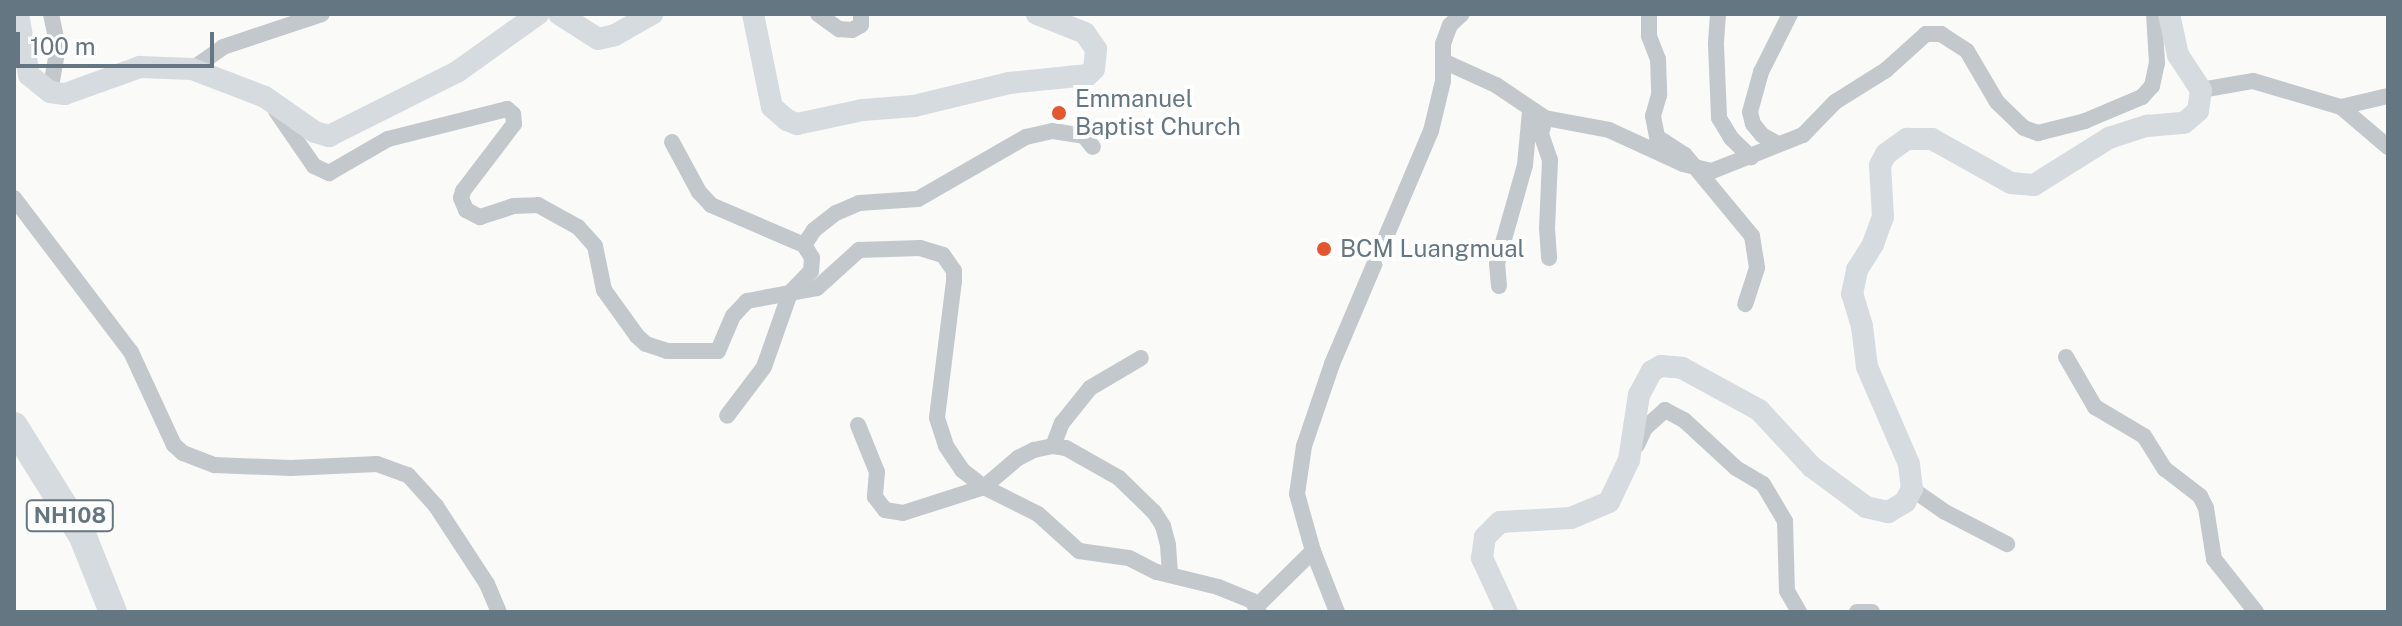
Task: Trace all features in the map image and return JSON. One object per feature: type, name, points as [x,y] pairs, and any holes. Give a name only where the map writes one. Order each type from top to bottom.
[{"type":"highway","name":"NH108","points":[[14,426],[83,537],[113,612]]},
{"type":"street","points":[[18,14],[29,75],[50,92],[65,94],[140,67],[192,69],[265,97],[315,132],[329,136],[457,72],[538,14]]},
{"type":"street","points":[[50,92],[58,47],[51,14]]},
{"type":"street","points":[[192,69],[223,47],[322,14]]},
{"type":"street","points":[[559,14],[598,39],[615,35],[652,14]]},
{"type":"street","points":[[753,14],[772,107],[797,124],[863,110],[914,106],[1009,83],[1088,75],[1094,69],[1096,49],[1085,33],[1037,14]]},
{"type":"street","points":[[818,14],[839,29],[852,30],[861,25],[861,14]]},
{"type":"street","points":[[1337,612],[1313,551],[1297,494],[1304,446],[1337,351],[1431,131],[1443,81],[1446,33],[1462,14]]},
{"type":"street","points":[[1649,14],[1649,36],[1658,59],[1659,95],[1653,116],[1657,137],[1685,155],[1732,208],[1756,246],[1757,268],[1745,304]]},
{"type":"street","points":[[1718,14],[1719,118],[1731,138],[1751,157]]},
{"type":"street","points":[[1778,144],[1762,135],[1753,124],[1750,112],[1761,72],[1790,14]]},
{"type":"street","points":[[1443,61],[1496,85],[1537,114],[1609,130],[1697,169],[1726,168],[1803,135],[1835,102],[1886,70],[1926,34],[1941,34],[1967,51],[1997,102],[2024,128],[2038,133],[2085,121],[2142,97],[2152,86],[2157,63],[2154,14]]},
{"type":"street","points":[[1629,460],[1644,382],[1661,366],[1672,365],[1759,410],[1812,467],[1866,507],[1878,511],[1897,509],[1912,489],[1909,464],[1867,367],[1862,326],[1852,294],[1857,270],[1873,244],[1883,217],[1880,165],[1886,154],[1907,139],[1932,139],[2011,183],[2034,185],[2109,138],[2147,126],[2184,123],[2198,111],[2201,90],[2178,55],[2169,14]]},
{"type":"street","points":[[2201,90],[2253,81],[2341,107],[2388,147]]},
{"type":"street","points":[[2341,107],[2388,96]]},
{"type":"street","points":[[265,97],[314,166],[329,173],[388,139],[507,109],[513,114],[514,124],[463,191],[461,198],[466,210],[480,217],[513,206],[538,205],[578,227],[595,246],[604,290],[637,336],[656,348],[718,351],[738,307],[759,297],[824,284],[859,250],[920,248],[943,255],[950,262],[954,281],[937,418],[954,459],[984,487],[1038,514],[1079,551],[1121,556],[1218,587],[1258,609],[1313,551]]},
{"type":"street","points":[[1537,114],[1550,160],[1549,258]]},
{"type":"street","points":[[1499,286],[1497,264],[1537,114]]},
{"type":"street","points":[[804,245],[814,230],[836,213],[859,203],[918,199],[1026,137],[1053,131],[1084,136],[1093,147]]},
{"type":"street","points":[[672,142],[699,192],[711,205],[771,228],[804,245],[812,258],[811,271],[790,293],[766,364],[727,416]]},
{"type":"street","points":[[14,198],[131,352],[167,430],[183,453],[215,465],[291,468],[377,464],[408,475],[436,506],[487,584],[499,612]]},
{"type":"street","points":[[2066,357],[2095,407],[2144,436],[2165,469],[2200,496],[2206,508],[2214,559],[2256,612]]},
{"type":"street","points":[[1053,446],[1062,423],[1090,388],[1141,358]]},
{"type":"street","points":[[1507,612],[1482,558],[1485,537],[1491,528],[1509,520],[1585,514],[1609,502],[1645,428],[1665,410],[1684,420],[1736,468],[1763,484],[1785,521],[1787,591],[1799,612]]},
{"type":"street","points":[[858,425],[877,472],[875,497],[885,510],[903,513],[984,487],[1018,458],[1053,446],[1066,448],[1119,478],[1154,512],[1163,526],[1168,545],[1170,574]]},
{"type":"street","points":[[1912,489],[1945,512],[2007,544]]},
{"type":"street","points":[[1857,612],[1872,612]]},
{"type":"place","name":"Emmanuel Baptist Church","points":[[1059,113]]},
{"type":"place","name":"BCM Luangmual","points":[[1324,249]]}]
